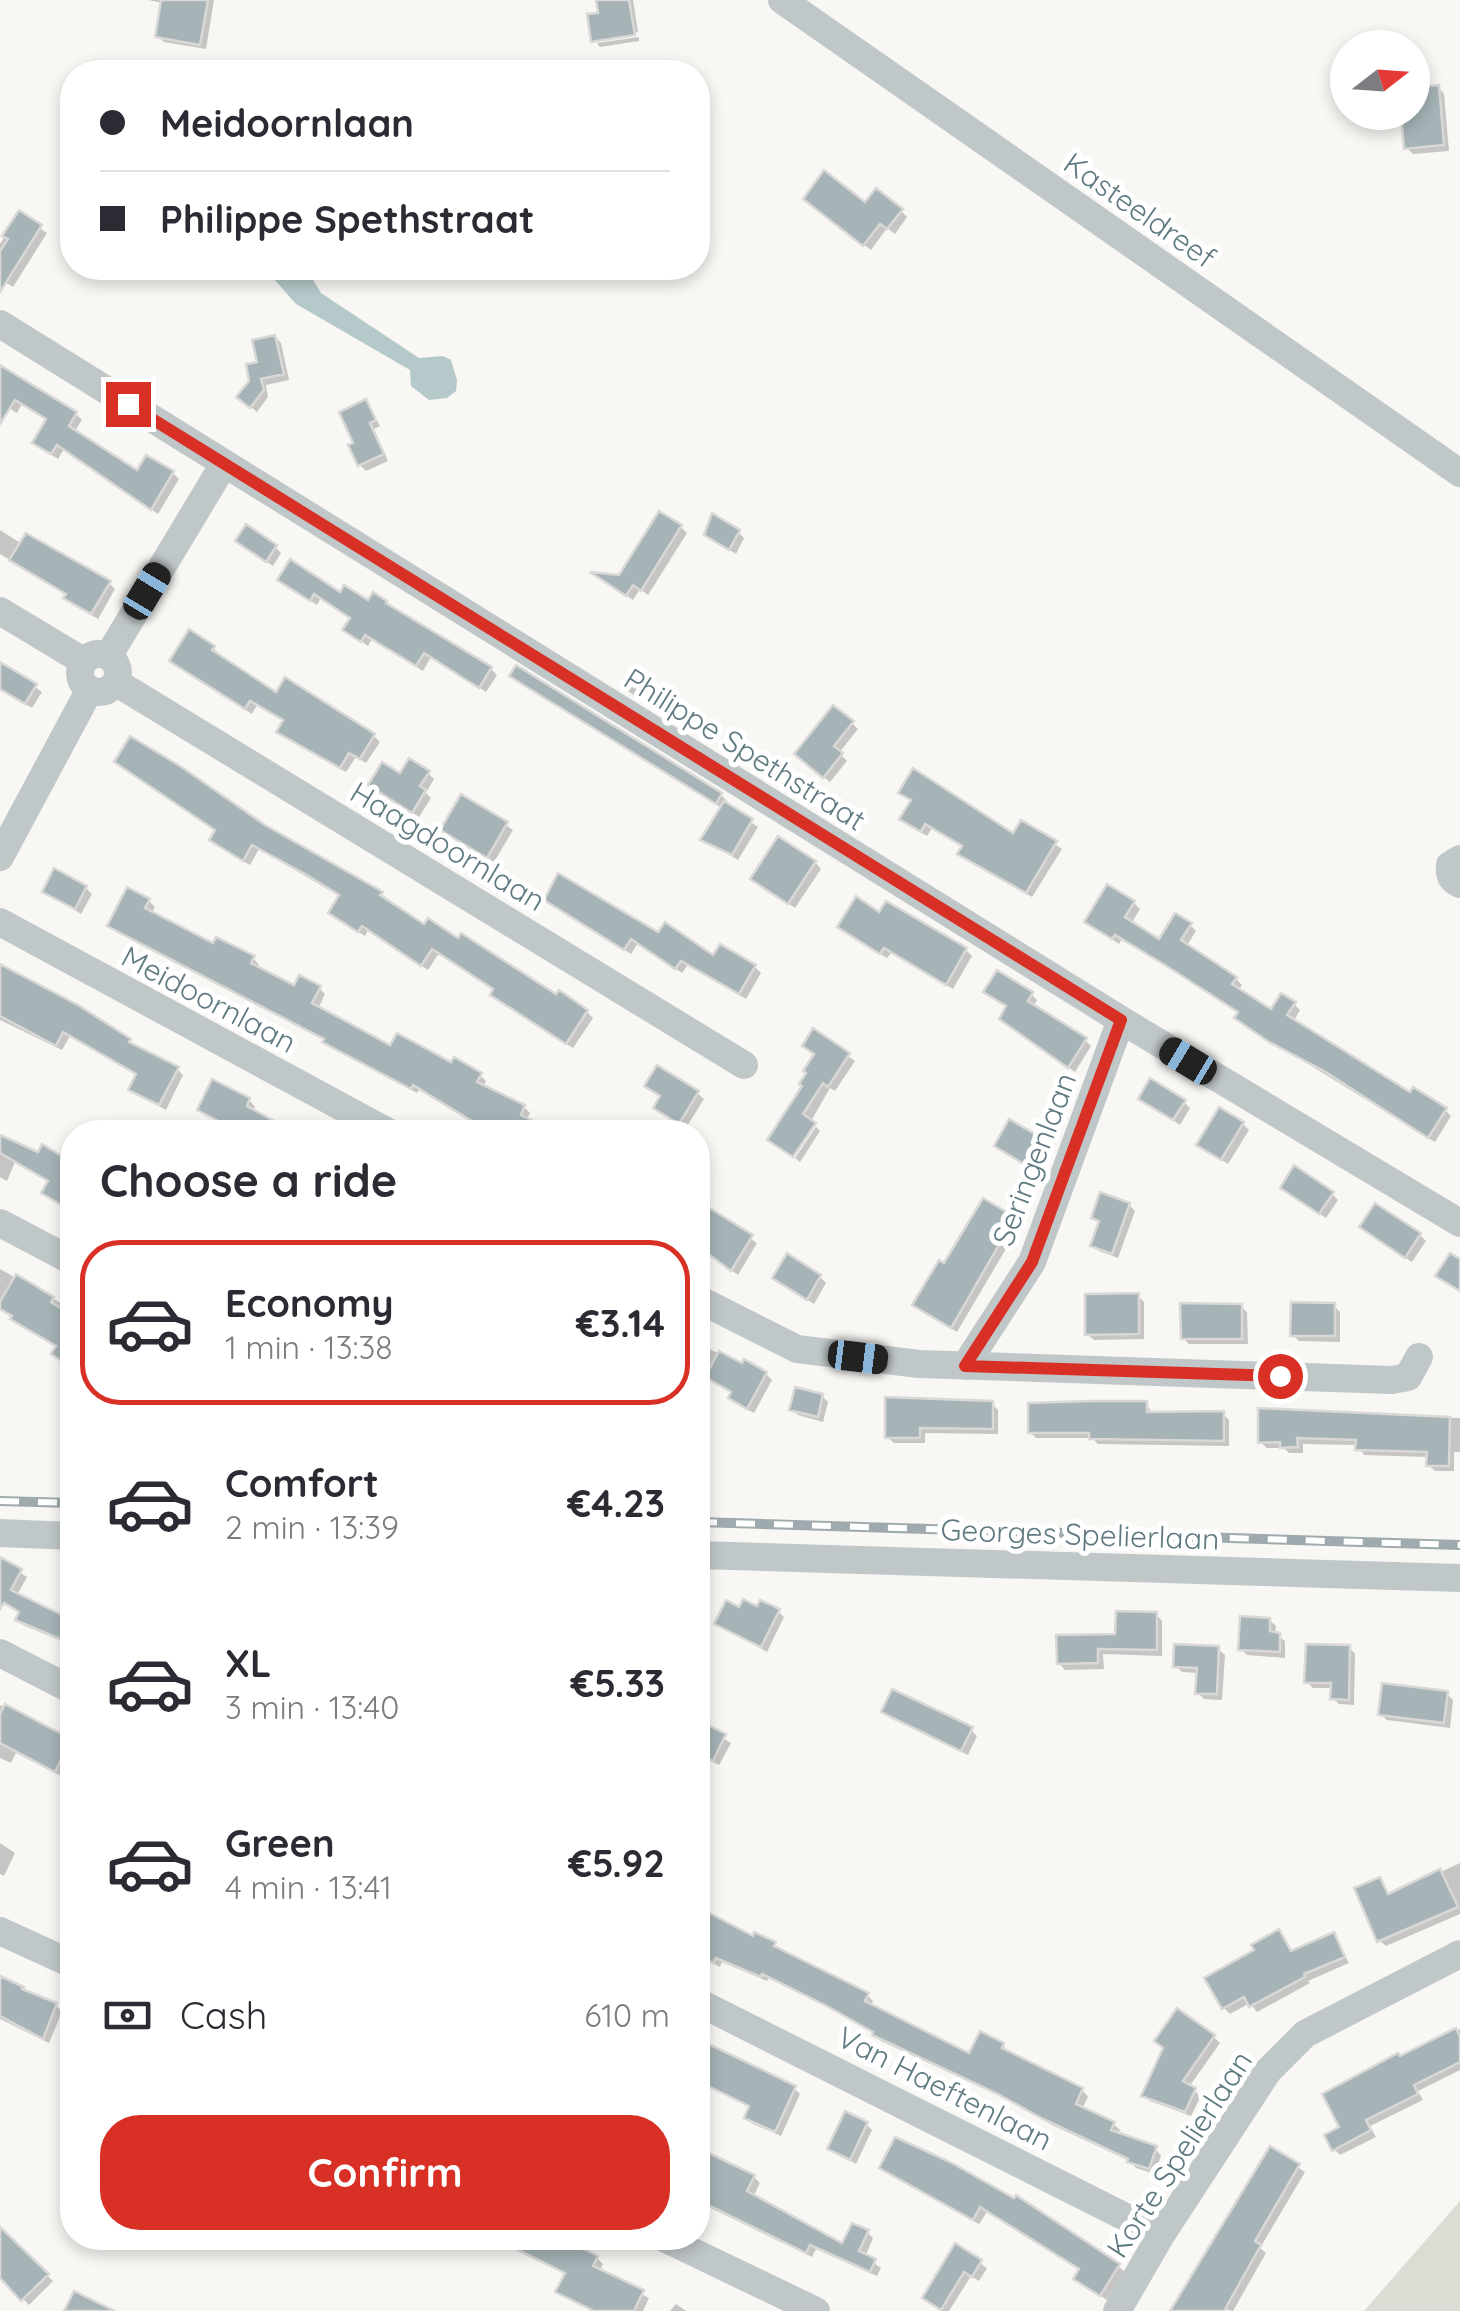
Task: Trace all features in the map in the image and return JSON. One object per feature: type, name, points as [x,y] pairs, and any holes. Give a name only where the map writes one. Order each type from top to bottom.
[{"type":"street","name":"Kasteeldreef","points":[[782,0],[1460,473]]},
{"type":"street","name":"Philippe Spethstraat","points":[[0,324],[1121,1020],[1460,1223]]},
{"type":"street","points":[[0,611],[96,658],[119,668],[118,683],[105,692],[89,690],[80,679],[96,658],[224,464]]},
{"type":"street","name":"Haagdoornlaan","points":[[118,683],[744,1065]]},
{"type":"street","points":[[0,857],[89,690]]},
{"type":"street","points":[[1460,859],[1450,866],[1449,874],[1460,884]]},
{"type":"street","name":"Meidoornlaan","points":[[0,922],[366,1120]]},
{"type":"street","name":"Seringenlaan","points":[[965,1366],[1032,1262],[1121,1020]]},
{"type":"street","points":[[0,1223],[60,1256]]},
{"type":"street","points":[[710,1305],[797,1350],[920,1364],[1392,1380],[1408,1377],[1419,1357]]},
{"type":"street","points":[[0,1534],[60,1536]]},
{"type":"street","name":"Georges Spelierlaan","points":[[710,1561],[1460,1578]]},
{"type":"street","points":[[0,1653],[60,1684]]},
{"type":"street","points":[[0,1931],[60,1958]]},
{"type":"street","name":"Korte Spelierlaan","points":[[1117,2311],[1268,2071],[1305,2034],[1460,1954]]},
{"type":"street","name":"Van Haeftenlaan","points":[[710,2008],[1162,2235]]},
{"type":"street","points":[[689,2250],[816,2311]]},
{"type":"shaded area","points":[[275,280],[313,280],[321,293],[419,358],[443,356],[451,360],[456,391],[447,398],[429,400],[411,386],[410,370],[296,304]]},
{"type":"shaded area","points":[[1460,2201],[1460,2311],[1364,2311]]},
{"type":"building","points":[[161,0],[208,0],[200,45],[155,37]]},
{"type":"building","points":[[596,0],[629,0],[635,35],[591,42],[587,14],[598,13]]},
{"type":"building","points":[[1439,85],[1444,145],[1404,149],[1402,130],[1430,130],[1430,86]]},
{"type":"building","points":[[824,170],[865,202],[876,188],[903,209],[887,229],[880,224],[863,246],[803,199]]},
{"type":"building","points":[[19,210],[42,225],[0,292],[0,251],[8,239],[2,236]]},
{"type":"building","points":[[275,335],[284,374],[261,379],[264,390],[250,408],[236,397],[249,381],[246,364],[257,362],[252,340]]},
{"type":"building","points":[[0,365],[77,412],[69,426],[137,470],[146,455],[174,471],[151,510],[57,445],[51,454],[32,443],[46,419],[15,400],[0,424]]},
{"type":"building","points":[[366,399],[376,420],[370,423],[384,454],[358,466],[339,412]]},
{"type":"building","points":[[659,511],[682,525],[641,591],[633,585],[626,596],[590,572],[619,575]]},
{"type":"building","points":[[712,513],[740,530],[729,550],[704,535]]},
{"type":"building","points":[[246,524],[277,545],[266,562],[235,541]]},
{"type":"building","points":[[26,533],[111,581],[91,614],[9,560]]},
{"type":"building","points":[[290,559],[340,592],[344,585],[368,600],[373,592],[492,667],[479,688],[424,653],[416,666],[365,635],[361,642],[342,630],[350,618],[314,594],[310,601],[277,580]]},
{"type":"building","points":[[189,629],[215,646],[212,650],[276,692],[285,677],[375,734],[360,759],[349,753],[340,768],[276,732],[283,720],[250,701],[245,709],[169,661]]},
{"type":"building","points":[[0,662],[37,684],[25,704],[0,689]]},
{"type":"building","points":[[516,665],[722,793],[716,804],[509,676]]},
{"type":"building","points":[[833,705],[854,721],[834,746],[843,753],[823,778],[794,754]]},
{"type":"building","points":[[130,736],[265,825],[383,892],[380,895],[424,924],[428,918],[458,938],[461,933],[588,1010],[566,1044],[490,995],[493,989],[432,949],[421,966],[362,926],[358,932],[328,913],[339,895],[305,874],[252,845],[243,861],[209,840],[215,830],[114,762]]},
{"type":"building","points":[[409,758],[430,771],[420,786],[426,790],[412,813],[368,785],[382,762],[400,773]]},
{"type":"building","points":[[913,768],[1013,833],[1021,820],[1057,841],[1026,893],[957,854],[962,846],[925,824],[921,832],[899,819],[911,800],[898,793]]},
{"type":"building","points":[[461,794],[508,822],[487,858],[440,830]]},
{"type":"building","points":[[724,801],[753,819],[732,855],[700,840]]},
{"type":"building","points":[[778,836],[816,861],[788,904],[750,879]]},
{"type":"building","points":[[54,868],[87,886],[75,909],[42,892]]},
{"type":"building","points":[[558,873],[658,932],[665,922],[713,955],[720,944],[756,965],[739,994],[681,961],[675,969],[631,939],[624,950],[544,900]]},
{"type":"building","points":[[1107,884],[1135,901],[1125,917],[1159,939],[1175,913],[1192,923],[1181,940],[1237,977],[1232,984],[1271,1009],[1281,993],[1296,1002],[1287,1015],[1410,1092],[1413,1087],[1447,1108],[1428,1138],[1324,1071],[1269,1042],[1234,1018],[1238,1012],[1165,965],[1115,935],[1112,939],[1084,922]]},
{"type":"building","points":[[127,887],[150,899],[145,908],[213,943],[216,937],[255,956],[251,963],[294,985],[299,975],[321,986],[312,1003],[390,1045],[397,1033],[451,1062],[454,1057],[482,1073],[477,1082],[525,1105],[521,1115],[531,1120],[470,1120],[413,1085],[411,1089],[107,926]]},
{"type":"building","points":[[856,896],[879,912],[886,901],[967,948],[946,985],[884,948],[880,954],[837,927]]},
{"type":"building","points":[[0,964],[78,1005],[131,1039],[129,1042],[179,1067],[159,1105],[128,1090],[136,1074],[63,1032],[56,1046],[0,1016]]},
{"type":"building","points":[[997,970],[1033,992],[1028,1001],[1087,1038],[1068,1068],[999,1019],[1006,1006],[983,992]]},
{"type":"building","points":[[813,1028],[850,1053],[828,1087],[823,1083],[803,1114],[816,1123],[793,1157],[767,1140],[802,1086],[799,1084],[806,1073],[803,1071],[814,1054],[802,1046]]},
{"type":"building","points":[[657,1065],[699,1091],[681,1120],[672,1120],[653,1108],[660,1096],[644,1086]]},
{"type":"building","points":[[1150,1078],[1186,1100],[1173,1120],[1138,1099]]},
{"type":"building","points":[[212,1079],[250,1098],[247,1106],[272,1120],[216,1120],[197,1110]]},
{"type":"building","points":[[1219,1107],[1244,1122],[1221,1160],[1196,1145]]},
{"type":"building","points":[[1009,1119],[1040,1137],[1024,1164],[994,1146]]},
{"type":"building","points":[[0,1135],[38,1152],[42,1144],[60,1155],[60,1204],[41,1193],[48,1181],[0,1153]]},
{"type":"building","points":[[1294,1165],[1334,1192],[1319,1214],[1280,1188]]},
{"type":"building","points":[[1100,1192],[1130,1203],[1112,1254],[1090,1246],[1099,1221],[1091,1218]]},
{"type":"building","points":[[983,1198],[1015,1217],[951,1328],[912,1305],[939,1260],[944,1263]]},
{"type":"building","points":[[1375,1203],[1421,1233],[1405,1258],[1359,1227]]},
{"type":"building","points":[[710,1208],[753,1235],[731,1271],[710,1255]]},
{"type":"building","points":[[787,1253],[821,1275],[807,1300],[772,1278]]},
{"type":"building","points":[[1450,1253],[1460,1259],[1460,1291],[1435,1276]]},
{"type":"building","points":[[16,1274],[54,1297],[51,1302],[60,1308],[60,1360],[51,1354],[56,1346],[10,1319],[12,1316],[0,1309]]},
{"type":"building","points":[[1139,1293],[1139,1334],[1085,1335],[1085,1294]]},
{"type":"building","points":[[1291,1302],[1335,1303],[1335,1336],[1290,1336]]},
{"type":"building","points":[[1180,1303],[1242,1304],[1242,1339],[1181,1339]]},
{"type":"building","points":[[719,1351],[767,1372],[747,1409],[728,1398],[731,1392],[710,1380],[710,1368]]},
{"type":"building","points":[[795,1387],[823,1394],[818,1417],[789,1410]]},
{"type":"building","points":[[885,1397],[993,1401],[993,1429],[920,1428],[920,1438],[885,1438]]},
{"type":"building","points":[[1147,1401],[1147,1412],[1224,1411],[1224,1441],[1089,1439],[1089,1433],[1028,1433],[1028,1403]]},
{"type":"building","points":[[1258,1408],[1450,1417],[1449,1466],[1426,1466],[1427,1452],[1355,1450],[1356,1440],[1297,1438],[1298,1447],[1280,1448],[1280,1442],[1258,1443]]},
{"type":"building","points":[[0,1557],[22,1569],[11,1590],[60,1614],[60,1639],[15,1620],[19,1612],[4,1603],[0,1609]]},
{"type":"building","points":[[743,1599],[757,1606],[760,1600],[780,1609],[761,1647],[714,1624],[726,1600],[739,1607]]},
{"type":"building","points":[[1116,1611],[1157,1612],[1157,1650],[1098,1649],[1098,1663],[1057,1664],[1056,1635],[1115,1634]]},
{"type":"building","points":[[1240,1616],[1270,1618],[1270,1631],[1280,1633],[1280,1652],[1238,1650]]},
{"type":"building","points":[[1174,1644],[1219,1646],[1217,1694],[1195,1694],[1197,1668],[1173,1667]]},
{"type":"building","points":[[1306,1644],[1350,1645],[1349,1700],[1330,1699],[1331,1683],[1304,1683]]},
{"type":"building","points":[[1382,1683],[1448,1691],[1444,1723],[1378,1715]]},
{"type":"building","points":[[892,1689],[973,1727],[961,1751],[881,1712]]},
{"type":"building","points":[[5,1704],[60,1733],[60,1762],[55,1772],[0,1743],[0,1714]]},
{"type":"building","points":[[710,1726],[726,1734],[713,1761],[710,1759]]},
{"type":"building","points":[[1440,1869],[1458,1907],[1377,1942],[1354,1888],[1380,1877],[1388,1894]]},
{"type":"building","points":[[710,1913],[753,1936],[754,1932],[776,1942],[774,1946],[869,1993],[865,2001],[969,2053],[980,2031],[1004,2043],[1002,2048],[1083,2088],[1076,2104],[1115,2122],[1111,2130],[1157,2146],[1149,2169],[1127,2162],[1128,2159],[998,2094],[872,2035],[873,2032],[825,2005],[762,1974],[761,1977],[716,1958],[713,1963]]},
{"type":"building","points":[[1279,1929],[1291,1951],[1334,1932],[1345,1957],[1304,1974],[1305,1977],[1249,2007],[1244,1997],[1222,2009],[1204,1978],[1254,1950],[1251,1945]]},
{"type":"building","points":[[0,1976],[57,2003],[43,2039],[0,2016]]},
{"type":"building","points":[[1177,2008],[1215,2035],[1183,2081],[1196,2088],[1185,2112],[1141,2096],[1163,2048],[1154,2041]]},
{"type":"building","points":[[1456,2028],[1460,2062],[1414,2085],[1418,2094],[1366,2120],[1371,2130],[1332,2151],[1324,2135],[1339,2127],[1322,2094],[1398,2053],[1400,2056]]},
{"type":"building","points":[[710,2045],[796,2086],[775,2132],[744,2118],[749,2106],[710,2087]]},
{"type":"building","points":[[845,2111],[868,2122],[850,2160],[827,2149]]},
{"type":"building","points":[[895,2137],[1014,2198],[1016,2195],[1120,2264],[1100,2296],[1073,2279],[1079,2269],[980,2207],[973,2220],[879,2168]]},
{"type":"building","points":[[1270,2146],[1300,2164],[1255,2241],[1261,2245],[1224,2311],[1170,2311]]},
{"type":"building","points":[[710,2154],[755,2175],[747,2191],[842,2243],[852,2223],[869,2230],[859,2251],[876,2259],[870,2272],[810,2245],[806,2253],[710,2206]]},
{"type":"building","points":[[0,2227],[49,2274],[21,2301],[0,2278]]},
{"type":"building","points":[[955,2243],[982,2260],[972,2277],[964,2272],[941,2310],[922,2298]]},
{"type":"building","points":[[518,2250],[586,2250],[598,2256],[593,2266],[644,2290],[634,2311],[594,2311],[555,2292],[565,2273]]},
{"type":"building","points":[[74,2291],[115,2311],[64,2311]]},
{"type":"railway","points":[[0,1501],[60,1503]]},
{"type":"railway","points":[[710,1522],[1460,1545]]},
{"type":"route","points":[[128,404],[1121,1020],[1032,1262],[965,1366],[1280,1376]]}]
